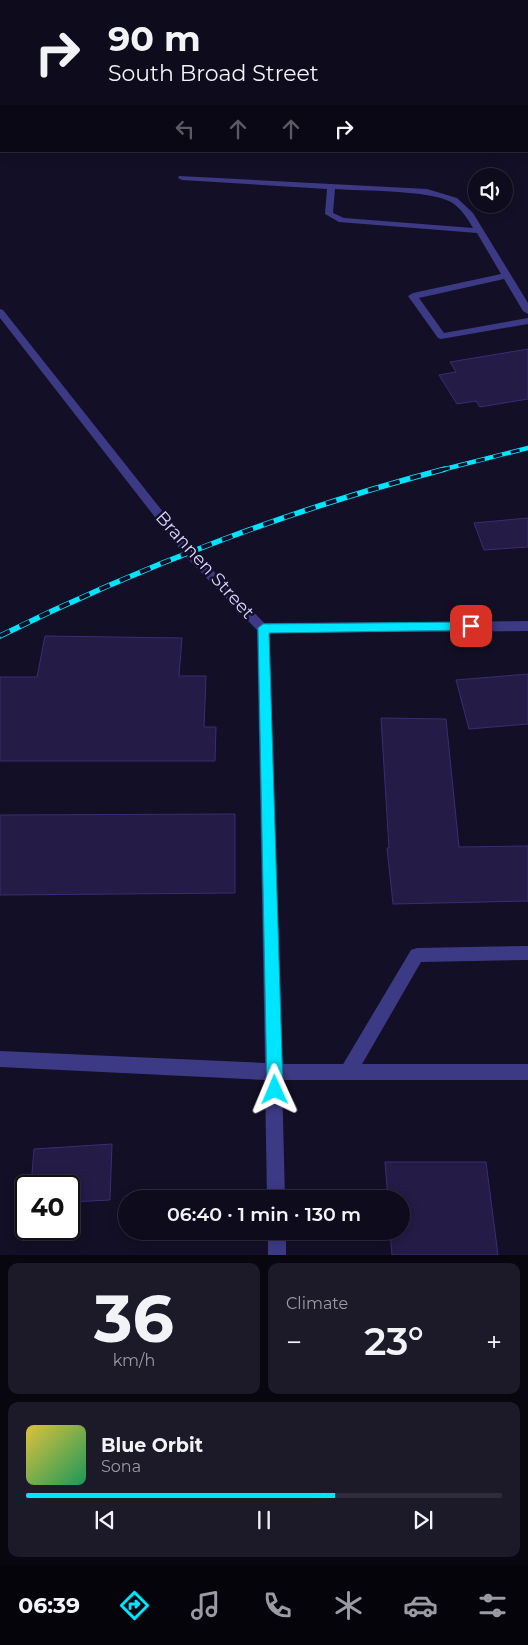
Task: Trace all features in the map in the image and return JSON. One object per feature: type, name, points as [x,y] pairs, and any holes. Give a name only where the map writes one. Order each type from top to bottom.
[{"type":"street","points":[[182,178],[427,192],[454,200],[470,215],[528,311]]},
{"type":"street","points":[[332,186],[329,214],[342,220],[479,230]]},
{"type":"street","points":[[507,276],[413,296],[441,336],[528,321]]},
{"type":"street","name":"Brannen Street","points":[[0,312],[190,554],[263,628],[275,1072],[276,1190]]},
{"type":"street","points":[[263,628],[528,626]]},
{"type":"street","points":[[348,1072],[417,954],[528,953]]},
{"type":"street","points":[[0,1059],[275,1072],[528,1072]]},
{"type":"street","points":[[277,1240],[277,1255]]},
{"type":"building","points":[[528,349],[528,399],[480,407],[476,401],[457,404],[439,375],[456,372],[450,362]]},
{"type":"building","points":[[528,518],[528,547],[484,550],[474,523]]},
{"type":"building","points":[[45,636],[182,638],[179,676],[206,676],[204,727],[216,727],[215,761],[0,761],[0,677],[37,677]]},
{"type":"building","points":[[528,674],[528,724],[469,729],[456,680]]},
{"type":"building","points":[[381,718],[446,719],[459,847],[528,846],[528,901],[393,904],[387,848],[389,848]]},
{"type":"building","points":[[235,814],[235,893],[0,895],[0,815]]},
{"type":"building","points":[[112,1144],[110,1200],[80,1201],[80,1175],[32,1175],[34,1149]]},
{"type":"building","points":[[385,1162],[486,1162],[498,1255],[392,1255],[391,1240],[410,1240],[410,1190],[387,1190]]},
{"type":"railway","points":[[441,470],[528,448]]},
{"type":"railway","points":[[0,636],[107,586],[218,541],[332,502],[445,469]]},
{"type":"route","points":[[275,1090],[263,628],[471,626]]}]
